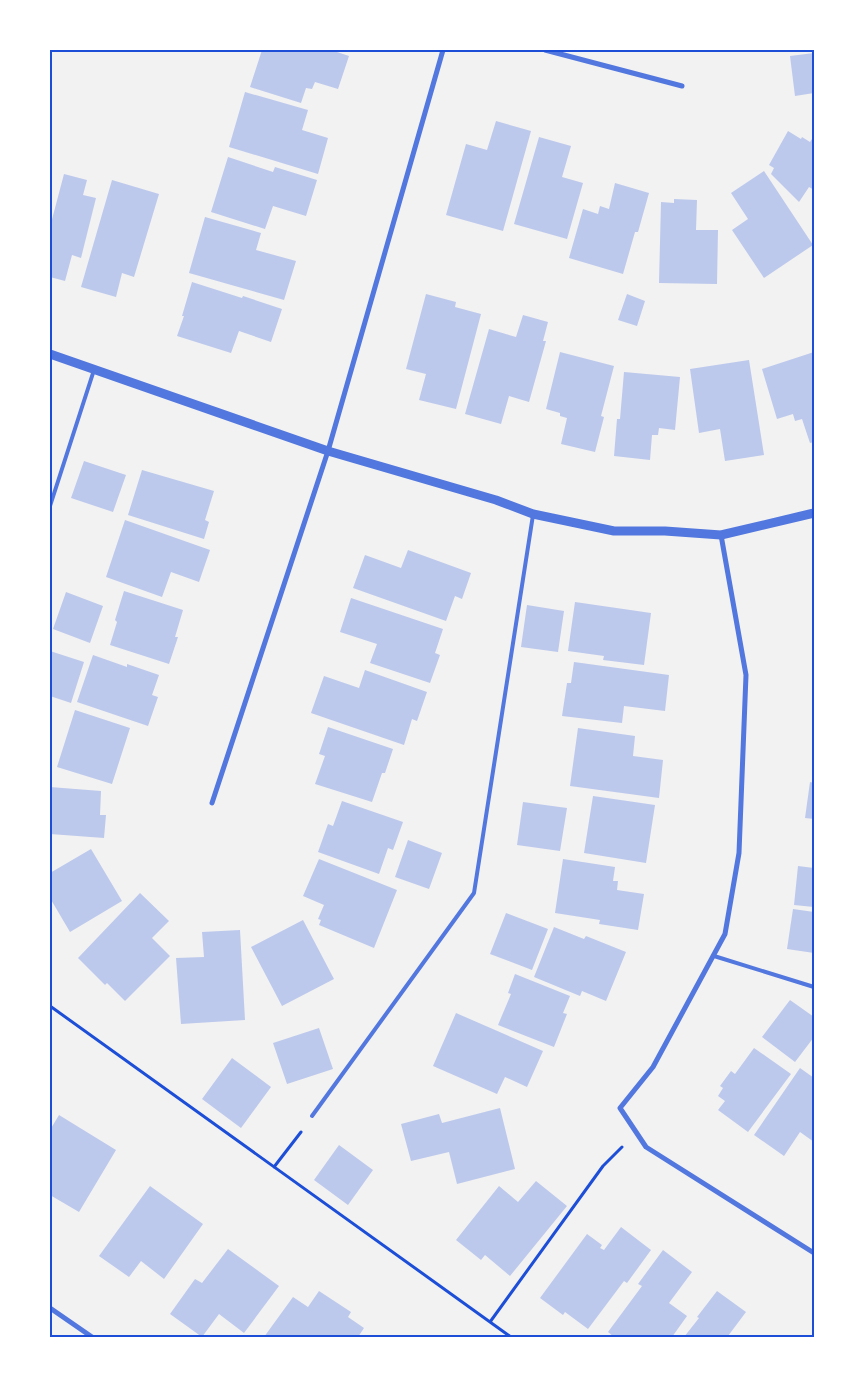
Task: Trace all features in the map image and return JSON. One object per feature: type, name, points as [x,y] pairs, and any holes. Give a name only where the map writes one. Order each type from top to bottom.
[{"type":"street","points":[[212,803],[328,451],[443,50]]},
{"type":"street","points":[[545,50],[682,86]]},
{"type":"street","points":[[50,354],[328,451],[496,500],[533,514],[614,531],[665,531],[722,535],[814,514]]},
{"type":"street","points":[[722,535],[746,675],[739,853],[725,934],[653,1067],[620,1108],[646,1147],[814,1253]]},
{"type":"street","points":[[50,1308],[92,1337]]},
{"type":"lane","points":[[50,506],[94,370]]},
{"type":"lane","points":[[312,1116],[474,893],[533,514]]},
{"type":"lane","points":[[714,956],[814,987]]},
{"type":"path","points":[[50,1006],[510,1337]]},
{"type":"path","points":[[274,1167],[312,1116]]},
{"type":"path","points":[[490,1322],[603,1166],[636,1133]]},
{"type":"building","points":[[262,50],[331,50],[349,56],[338,89],[315,82],[312,89],[306,88],[301,103],[250,87]]},
{"type":"building","points":[[814,53],[814,93],[795,96],[790,56]]},
{"type":"building","points":[[245,92],[308,110],[302,130],[328,138],[318,174],[229,147]]},
{"type":"building","points":[[496,121],[531,131],[503,231],[446,215],[466,144],[487,150]]},
{"type":"building","points":[[788,131],[810,142],[814,136],[814,190],[809,187],[799,202],[771,174],[774,168],[769,165]]},
{"type":"building","points":[[539,137],[571,146],[562,177],[583,183],[567,239],[514,224]]},
{"type":"building","points":[[228,157],[273,172],[275,167],[317,180],[306,216],[273,206],[265,229],[211,212]]},
{"type":"building","points":[[764,171],[813,245],[764,278],[732,230],[748,219],[731,193]]},
{"type":"building","points":[[64,174],[87,180],[83,195],[96,198],[81,258],[72,255],[65,281],[50,277],[50,227]]},
{"type":"building","points":[[112,180],[159,194],[134,277],[122,273],[116,297],[81,287]]},
{"type":"building","points":[[615,183],[649,193],[623,274],[569,258],[583,209],[598,214],[600,206],[609,209]]},
{"type":"building","points":[[674,199],[697,200],[696,230],[718,230],[717,284],[659,283],[661,202],[674,203]]},
{"type":"building","points":[[205,217],[261,233],[256,250],[296,261],[284,300],[189,273]]},
{"type":"building","points":[[192,282],[282,309],[271,342],[239,331],[231,353],[177,336]]},
{"type":"building","points":[[426,294],[456,302],[455,307],[481,314],[456,409],[419,400],[426,374],[406,369]]},
{"type":"building","points":[[627,294],[645,301],[637,326],[618,320]]},
{"type":"building","points":[[523,315],[548,322],[543,341],[546,341],[529,402],[509,396],[501,424],[465,414],[489,329],[516,337]]},
{"type":"building","points":[[560,352],[614,366],[601,416],[604,417],[595,452],[561,444],[567,418],[560,416],[560,413],[546,409]]},
{"type":"building","points":[[814,352],[814,442],[810,443],[802,419],[795,421],[793,414],[777,419],[762,369]]},
{"type":"building","points":[[749,360],[764,455],[725,461],[720,429],[699,433],[690,369]]},
{"type":"building","points":[[624,372],[680,377],[675,430],[659,428],[658,435],[652,435],[650,460],[614,456],[617,419],[620,419]]},
{"type":"building","points":[[84,461],[126,475],[113,512],[71,498]]},
{"type":"building","points":[[142,470],[214,491],[205,520],[209,522],[204,539],[128,515]]},
{"type":"building","points":[[125,520],[210,550],[199,582],[171,572],[162,597],[106,577]]},
{"type":"building","points":[[408,550],[471,573],[462,599],[455,596],[446,621],[353,588],[365,555],[401,568]]},
{"type":"building","points":[[124,591],[183,610],[175,637],[178,637],[169,664],[110,645]]},
{"type":"building","points":[[66,592],[103,606],[90,643],[53,629]]},
{"type":"building","points":[[351,598],[443,629],[435,653],[440,655],[430,683],[370,663],[377,644],[340,632]]},
{"type":"building","points":[[575,602],[651,613],[644,665],[603,660],[604,656],[568,651]]},
{"type":"building","points":[[527,605],[564,611],[558,652],[521,647]]},
{"type":"building","points":[[50,651],[84,662],[71,703],[50,696]]},
{"type":"building","points":[[93,655],[127,667],[127,664],[159,675],[152,695],[158,697],[148,726],[77,702]]},
{"type":"building","points":[[574,662],[669,675],[665,711],[624,706],[622,723],[562,716],[567,683],[571,683]]},
{"type":"building","points":[[365,670],[427,692],[417,721],[412,719],[404,745],[311,713],[324,676],[359,688]]},
{"type":"building","points":[[75,710],[130,728],[112,784],[57,767]]},
{"type":"building","points":[[328,727],[393,749],[372,802],[315,784],[325,756],[319,754]]},
{"type":"building","points":[[578,728],[635,736],[633,756],[663,760],[659,798],[570,786]]},
{"type":"building","points":[[810,782],[814,783],[814,819],[805,818]]},
{"type":"building","points":[[50,787],[101,791],[100,815],[106,815],[104,838],[50,834]]},
{"type":"building","points":[[593,796],[655,805],[646,863],[584,853]]},
{"type":"building","points":[[342,801],[403,822],[393,850],[388,848],[379,874],[318,852],[328,824],[333,826]]},
{"type":"building","points":[[523,802],[567,808],[560,851],[517,845]]},
{"type":"building","points":[[408,840],[442,853],[429,889],[395,877]]},
{"type":"building","points":[[91,849],[122,901],[70,932],[50,898],[50,873]]},
{"type":"building","points":[[319,859],[397,890],[374,948],[319,925],[321,920],[318,919],[324,905],[303,896]]},
{"type":"building","points":[[563,859],[615,867],[613,881],[618,881],[617,890],[644,894],[638,930],[599,924],[600,920],[555,913]]},
{"type":"building","points":[[798,866],[814,868],[814,907],[794,905]]},
{"type":"building","points":[[140,893],[169,921],[152,938],[170,956],[125,1001],[107,983],[105,985],[78,958]]},
{"type":"building","points":[[793,909],[814,912],[814,953],[787,949]]},
{"type":"building","points":[[506,913],[548,929],[532,970],[490,954]]},
{"type":"building","points":[[303,920],[334,979],[282,1006],[251,947]]},
{"type":"building","points":[[554,927],[584,939],[586,936],[626,952],[606,1001],[582,991],[580,996],[534,977]]},
{"type":"building","points":[[240,930],[245,1020],[181,1024],[176,958],[204,957],[202,932]]},
{"type":"building","points":[[515,974],[570,996],[563,1013],[567,1014],[554,1047],[498,1025],[511,994],[508,993]]},
{"type":"building","points":[[790,1000],[814,1017],[814,1037],[795,1062],[762,1037]]},
{"type":"building","points":[[456,1013],[543,1051],[527,1087],[505,1077],[497,1094],[433,1066]]},
{"type":"building","points":[[319,1028],[333,1069],[287,1084],[273,1043]]},
{"type":"building","points":[[754,1048],[791,1074],[748,1132],[718,1110],[725,1101],[718,1096],[723,1088],[720,1086],[731,1071],[735,1074]]},
{"type":"building","points":[[232,1058],[271,1087],[241,1128],[202,1099]]},
{"type":"building","points":[[800,1068],[814,1078],[814,1142],[800,1132],[784,1156],[754,1135]]},
{"type":"building","points":[[500,1108],[515,1169],[457,1184],[449,1152],[411,1161],[401,1124],[439,1114],[442,1123]]},
{"type":"building","points":[[59,1115],[116,1150],[79,1212],[50,1195],[50,1130]]},
{"type":"building","points":[[339,1145],[373,1170],[348,1205],[314,1180]]},
{"type":"building","points":[[536,1181],[567,1206],[510,1276],[485,1255],[481,1260],[456,1240],[499,1186],[518,1202]]},
{"type":"building","points":[[150,1186],[203,1224],[164,1279],[141,1261],[129,1277],[99,1256]]},
{"type":"building","points":[[621,1227],[651,1250],[627,1283],[624,1281],[588,1329],[565,1312],[563,1315],[540,1298],[587,1234],[602,1245],[600,1248],[604,1250]]},
{"type":"building","points":[[228,1249],[279,1286],[244,1333],[219,1314],[202,1337],[170,1314],[195,1279],[202,1283]]},
{"type":"building","points":[[663,1250],[692,1272],[669,1303],[687,1316],[672,1337],[614,1337],[608,1332],[642,1286],[638,1284]]},
{"type":"building","points":[[319,1291],[351,1312],[348,1317],[364,1328],[358,1337],[264,1337],[293,1297],[308,1307]]},
{"type":"building","points":[[717,1291],[746,1312],[729,1337],[684,1337],[699,1318],[697,1317]]}]
